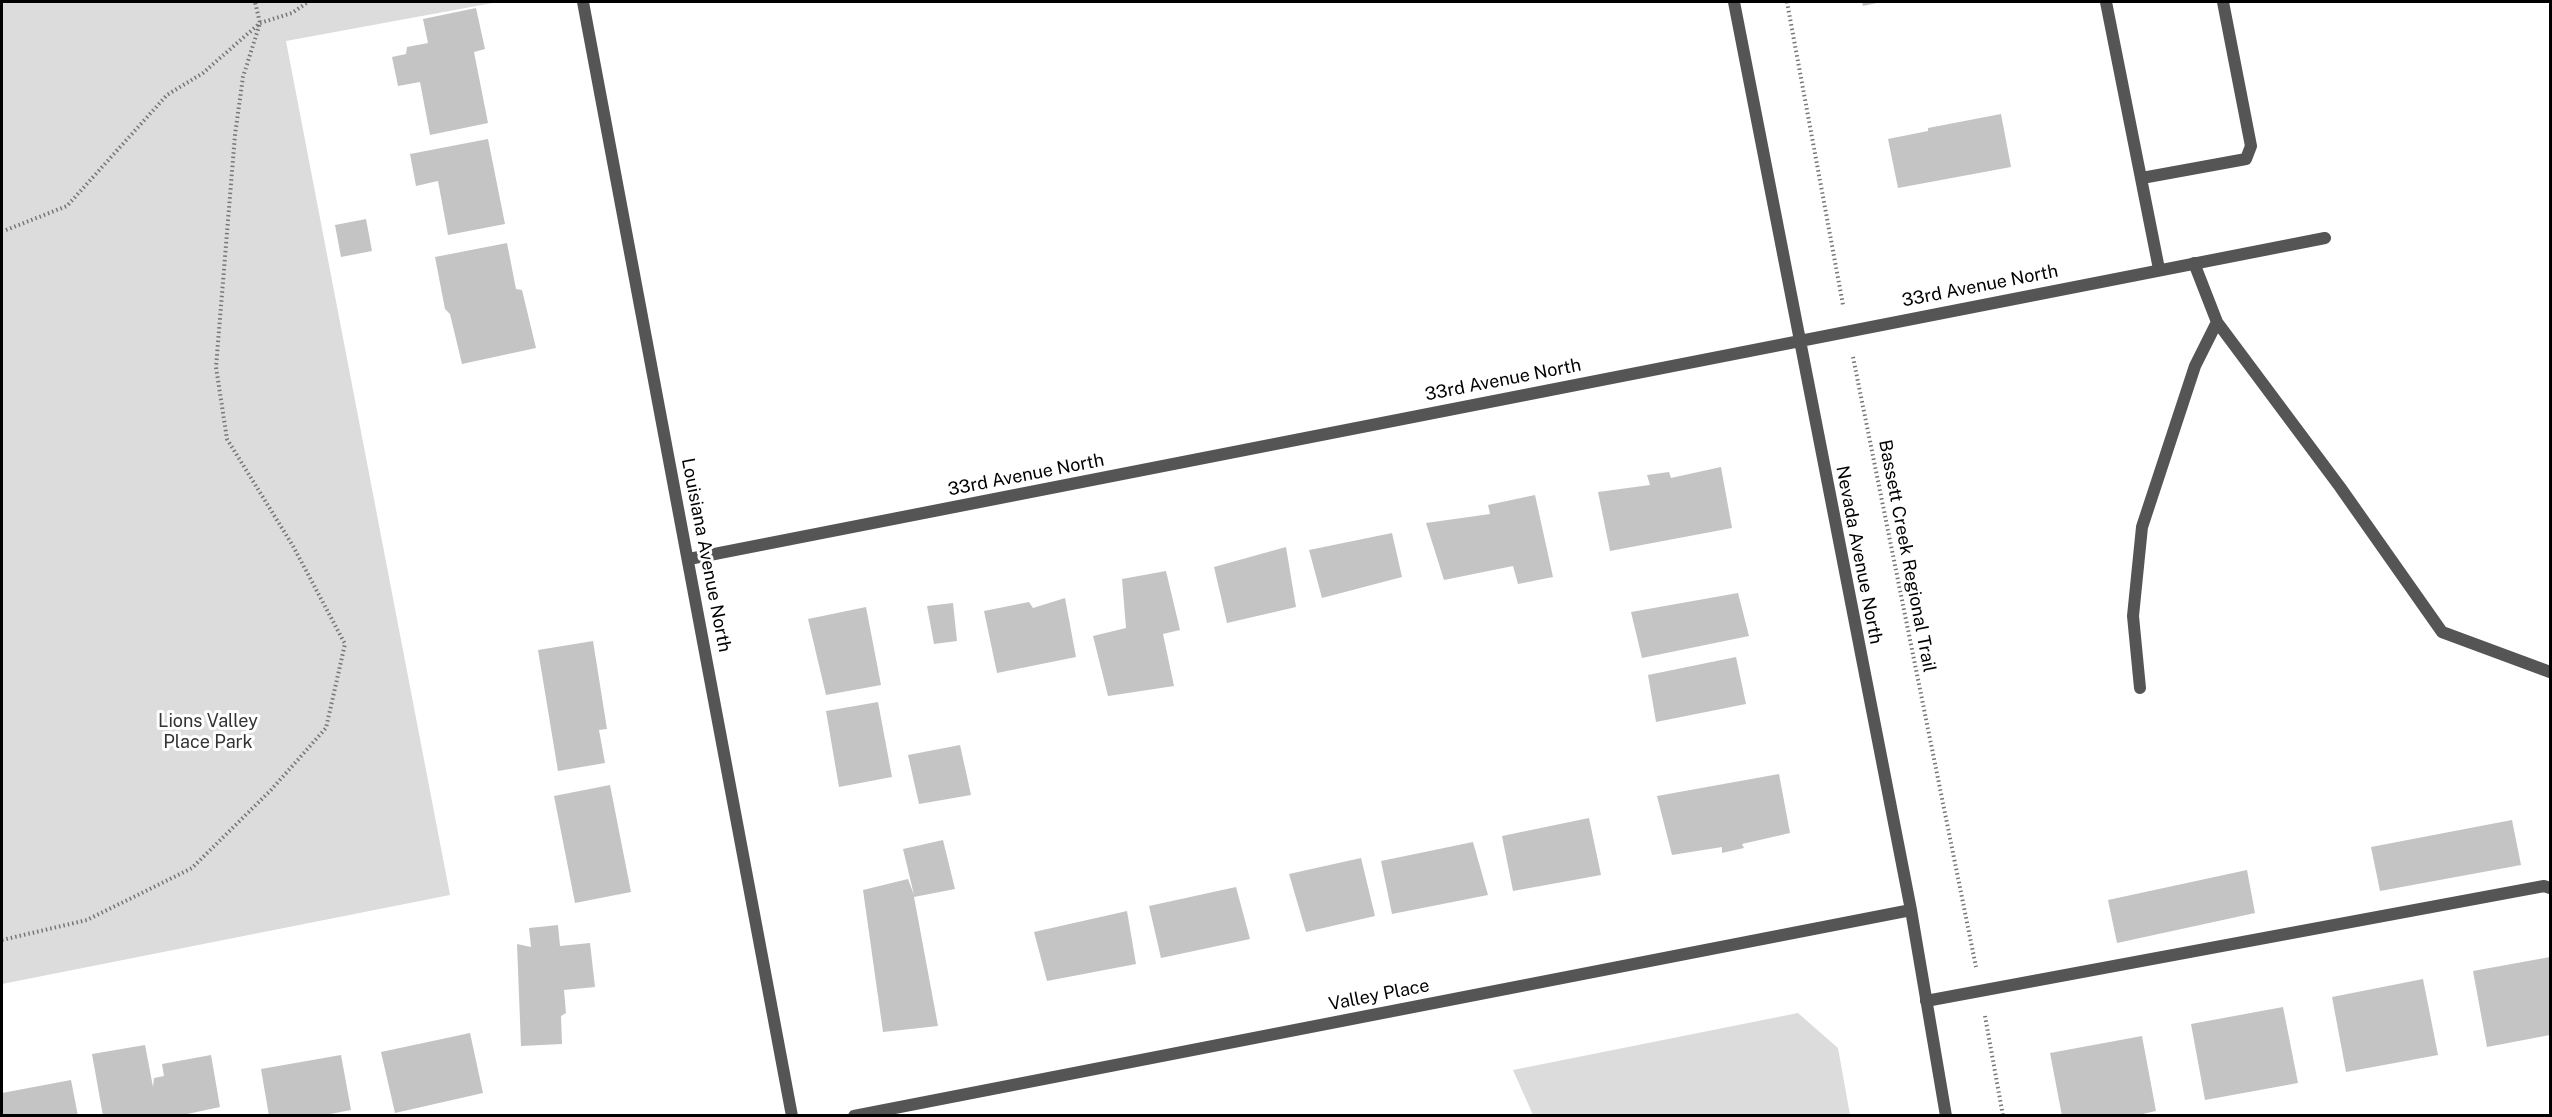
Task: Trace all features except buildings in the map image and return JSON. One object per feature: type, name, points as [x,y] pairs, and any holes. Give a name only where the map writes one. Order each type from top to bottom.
[{"type":"street","name":"Louisiana Avenue North","points":[[583,2],[792,1116]]},
{"type":"street","name":"Nevada Avenue North","points":[[1734,2],[1798,341],[1911,910],[1946,1116]]},
{"type":"street","points":[[2106,2],[2159,269]]},
{"type":"street","points":[[2142,178],[2246,159],[2252,146],[2223,2]]},
{"type":"street","name":"33rd Avenue North","points":[[689,560],[2325,238]]},
{"type":"street","points":[[2194,263],[2217,322],[2340,487],[2442,632],[2550,672]]},
{"type":"street","points":[[2140,687],[2133,616],[2142,527],[2195,366],[2217,322]]},
{"type":"street","points":[[1926,1001],[2521,891],[2550,888]]},
{"type":"street","name":"Valley Place","points":[[854,1116],[1911,910]]},
{"type":"path","points":[[2,940],[87,920],[192,868],[271,789],[326,728],[345,644],[293,546],[227,439],[216,367],[235,135],[243,77],[260,23],[255,2]]},
{"type":"path","points":[[6,230],[67,206],[167,95],[203,73],[260,23],[292,13],[308,2]]},
{"type":"path","name":"Bassett Creek Regional Trail","points":[[1787,2],[1848,332],[1980,990],[2003,1116]]},
{"type":"green space","name":"Lions Valley Place Park","points":[[2,2],[498,2],[286,41],[450,895],[2,984]]},
{"type":"green space","points":[[1798,1013],[1838,1048],[1850,1115],[1533,1115],[1513,1070]]}]
